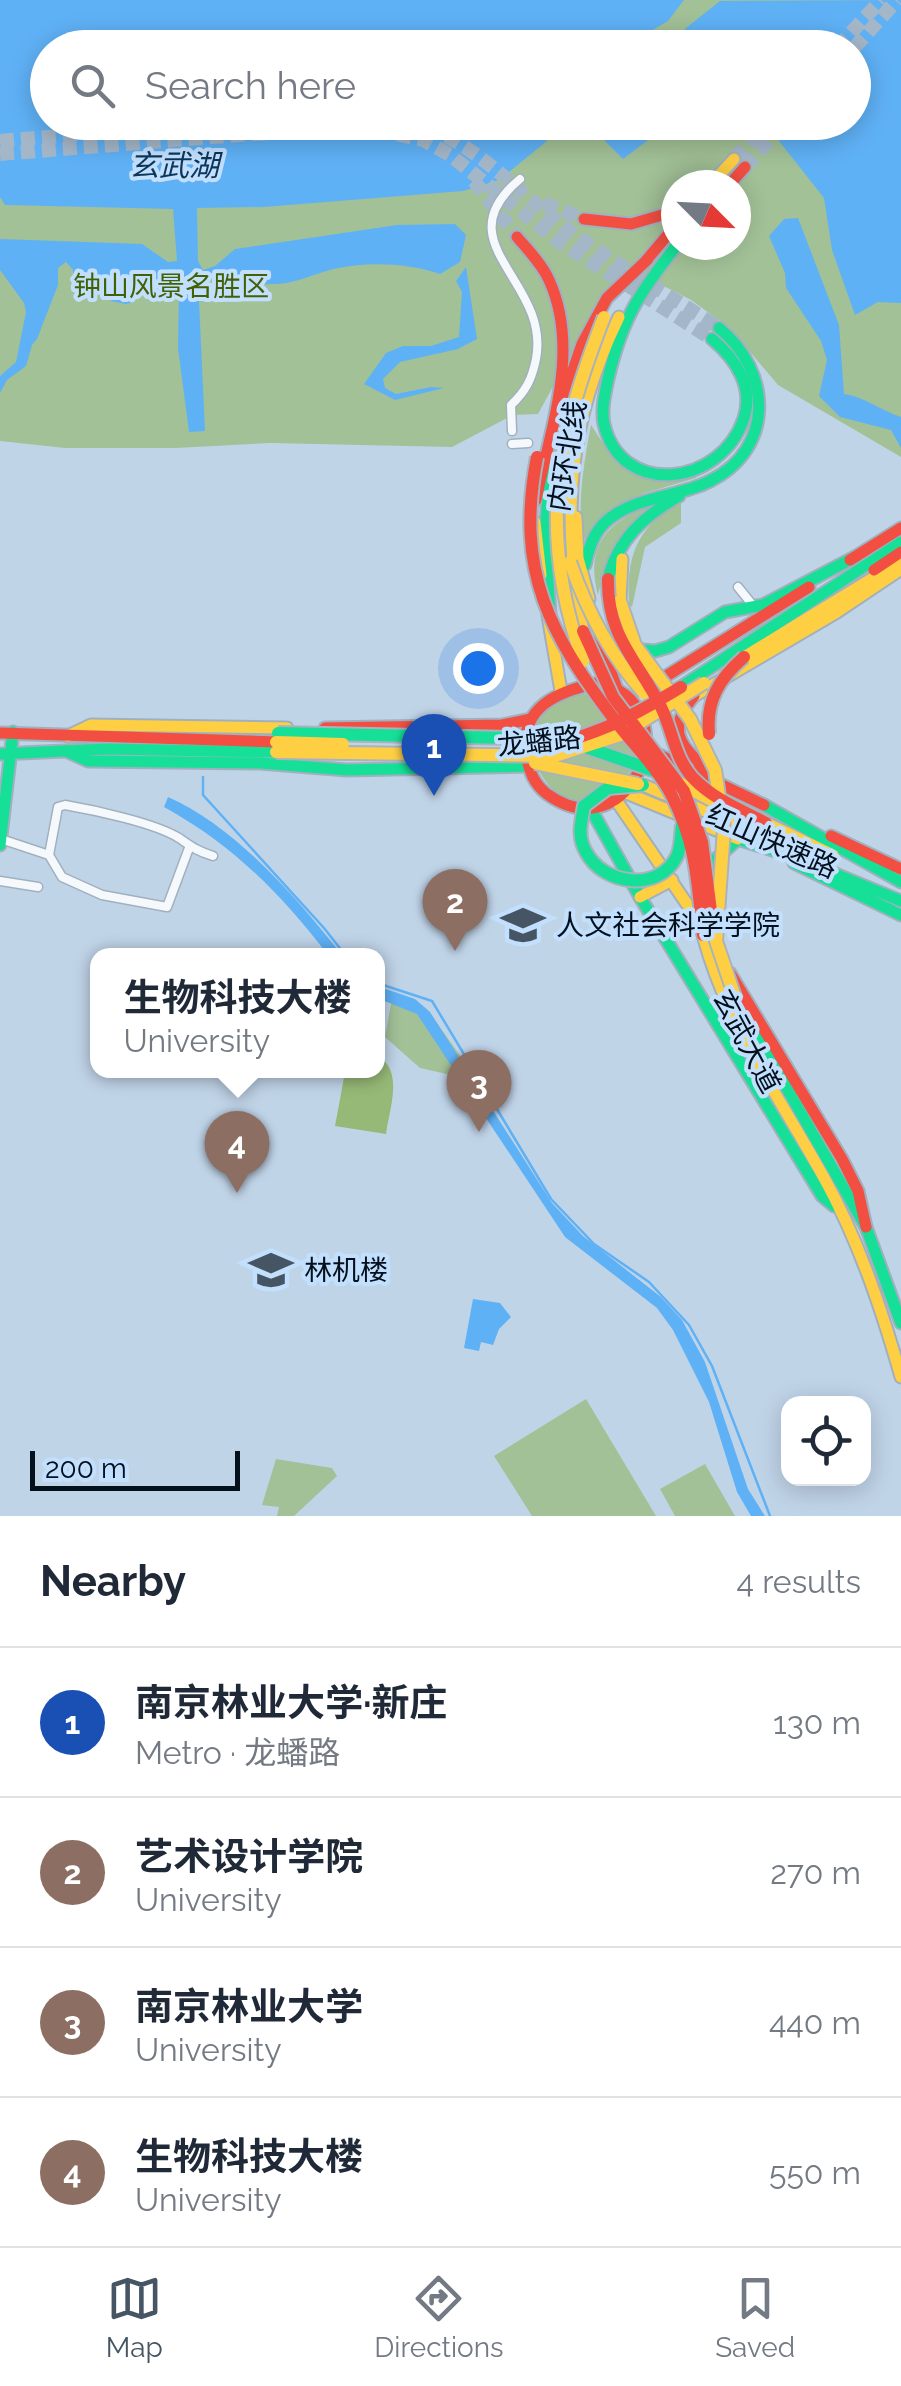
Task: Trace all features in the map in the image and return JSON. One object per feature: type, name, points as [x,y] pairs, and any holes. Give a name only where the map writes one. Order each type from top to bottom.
[{"type":"main road","points":[[584,220],[630,225],[661,218]]},
{"type":"main road","points":[[516,237],[543,269],[559,306],[564,334],[535,508],[561,690]]},
{"type":"main road","name":"内环北线","points":[[605,708],[571,631],[556,529],[557,489],[565,429],[604,318],[616,296],[661,243]]},
{"type":"main road","points":[[550,634],[546,504],[564,396],[582,344],[607,298],[648,258]]},
{"type":"main road","name":"内环北线","points":[[570,562],[569,472],[583,403],[606,342],[640,284],[662,260]]},
{"type":"main road","points":[[660,705],[621,666],[595,628],[578,558],[576,515],[580,457],[599,381],[625,319],[666,260]]},
{"type":"main road","points":[[585,581],[587,552],[610,519],[644,500],[718,478],[752,440],[758,419],[760,396],[754,370],[738,344],[715,333],[744,380],[748,401],[741,432],[728,451],[709,467],[682,474],[644,472],[614,448],[604,424],[604,399],[625,319]]},
{"type":"main road","points":[[558,386],[536,457],[528,522],[533,568],[546,611],[605,708]]},
{"type":"main road","points":[[692,488],[654,510],[617,550],[609,613],[618,640],[660,705],[672,750],[688,773],[707,791],[766,823]]},
{"type":"main road","points":[[630,698],[901,528]]},
{"type":"main road","name":"龙蟠路","points":[[6,754],[65,744],[560,746],[626,722],[901,542]]},
{"type":"main road","name":"龙蟠路","points":[[97,744],[538,756],[574,752],[640,724],[901,552]]},
{"type":"main road","points":[[595,628],[610,643],[635,650],[662,649],[725,612],[763,605],[857,556]]},
{"type":"main road","points":[[713,941],[724,828],[706,718],[709,700],[723,677],[744,658],[901,561]]},
{"type":"main road","points":[[570,562],[616,686],[630,698],[646,722],[647,750],[639,776],[620,796],[592,811],[572,809],[538,787],[528,766],[524,743],[530,719],[549,697],[561,690],[598,683],[616,686]]},
{"type":"main road","points":[[570,562],[583,631],[603,681],[673,773],[694,816],[705,854],[713,941]]},
{"type":"main road","points":[[646,722],[838,612],[901,569]]},
{"type":"main road","points":[[614,577],[631,636],[690,719],[718,776]]},
{"type":"main road","points":[[694,696],[678,716],[676,726],[684,749],[764,805],[901,884]]},
{"type":"main road","name":"玄武大道","points":[[605,708],[670,792],[680,811],[694,847],[702,935],[717,988],[754,1058],[866,1226],[901,1323]]},
{"type":"main road","points":[[271,731],[502,725],[530,719]]},
{"type":"main road","points":[[528,766],[347,770],[260,763],[88,762],[65,744],[91,726],[562,739],[643,765],[731,810],[766,823]]},
{"type":"main road","points":[[0,842],[6,733]]},
{"type":"main road","name":"龙蟠路","points":[[6,733],[65,744]]},
{"type":"main road","points":[[647,750],[718,776]]},
{"type":"main road","name":"红山快速路","points":[[260,763],[278,758],[495,758],[580,770],[642,785],[901,884]]},
{"type":"main road","points":[[642,785],[608,788],[595,795],[580,814],[578,833],[582,847],[608,874],[626,881],[644,881],[672,868],[682,840],[680,811]]},
{"type":"main road","points":[[620,796],[713,941],[842,1159],[858,1191],[866,1226]]},
{"type":"main road","points":[[620,796],[769,852],[901,915]]},
{"type":"main road","points":[[764,805],[901,869]]},
{"type":"main road","points":[[592,811],[640,898],[822,1196],[842,1212]]},
{"type":"main road","name":"红山快速路","points":[[766,823],[901,900]]},
{"type":"main road","points":[[713,941],[707,900],[709,880],[717,858],[738,840]]},
{"type":"main road","points":[[769,852],[794,857],[901,900]]},
{"type":"main road","points":[[640,898],[672,880]]},
{"type":"main road","name":"玄武大道","points":[[713,941],[735,996],[826,1169],[885,1318],[901,1377]]},
{"type":"street","points":[[512,431],[511,406],[526,391],[534,371],[538,331],[530,303],[499,255],[490,224],[506,191],[520,180]]},
{"type":"street","points":[[512,444],[528,443]]},
{"type":"street","points":[[738,587],[750,604]]},
{"type":"street","points":[[189,848],[167,907],[102,895],[62,877],[49,855],[58,807],[66,805],[117,816],[179,838],[189,848],[213,856]]},
{"type":"street","points":[[0,842],[49,855]]},
{"type":"street","points":[[0,881],[38,887]]},
{"type":"green space","name":"钟山风景名胜区","points":[[0,0],[901,0],[901,457],[778,385],[730,328],[691,300],[625,266],[595,310],[538,414],[513,415],[452,447],[270,443],[65,448],[0,441]]},
{"type":"green space","points":[[591,425],[623,466],[694,474],[696,478],[619,505],[587,543],[581,503]]},
{"type":"green space","points":[[681,502],[681,523],[645,547],[632,607],[630,572],[637,544],[654,521]]},
{"type":"green space","points":[[650,506],[616,546],[598,595],[594,563],[603,539],[621,520]]},
{"type":"green space","points":[[584,694],[615,704],[636,759],[620,782],[583,800],[563,796],[547,783],[536,764],[533,742],[539,721],[555,704]]},
{"type":"green space","points":[[393,993],[427,1009],[461,1057],[451,1075],[420,1068],[385,1037]]},
{"type":"green space","points":[[385,1062],[393,1080],[386,1134],[335,1126],[344,1078],[385,1078]]},
{"type":"green space","points":[[586,1399],[656,1516],[532,1516],[494,1456]]},
{"type":"green space","points":[[276,1459],[332,1468],[337,1476],[294,1516],[277,1516],[279,1507],[262,1505]]},
{"type":"green space","points":[[705,1464],[735,1516],[675,1516],[660,1489]]},
{"type":"water","name":"玄武湖","points":[[0,0],[684,0],[668,21],[653,30],[30,30],[30,140],[548,140],[499,180],[463,191],[264,207],[197,208],[198,261],[203,270],[215,266],[235,249],[397,225],[455,224],[466,235],[460,262],[440,274],[397,265],[367,265],[337,268],[277,284],[198,280],[205,431],[189,432],[178,348],[179,288],[156,292],[134,287],[130,291],[134,302],[111,301],[104,287],[73,281],[73,270],[66,262],[58,268],[58,285],[26,366],[7,380],[0,393],[0,376],[16,362],[26,312],[24,303],[0,270],[0,239],[142,244],[168,262],[177,261],[173,209],[5,205],[0,197]]},
{"type":"water","points":[[901,0],[901,303],[878,302],[855,315],[832,250],[824,198],[778,140],[871,140],[871,30],[684,30],[720,1]]},
{"type":"water","points":[[604,140],[648,140],[623,159]]},
{"type":"water","points":[[798,218],[839,325],[844,394],[901,417],[901,448],[891,430],[840,417],[819,396],[827,360],[821,341],[786,288],[785,273],[769,236],[784,219]]},
{"type":"water","points":[[466,267],[477,339],[458,349],[400,362],[383,379],[385,388],[396,394],[444,388],[395,400],[364,384],[386,353],[403,346],[431,346],[459,337],[462,292],[456,281]]},
{"type":"water","points":[[168,797],[218,826],[264,866],[336,948],[322,948],[292,911],[234,854],[164,807]]},
{"type":"water","points":[[385,989],[415,999],[430,1012],[552,1203],[583,1236],[661,1297],[682,1320],[705,1362],[748,1489],[765,1516],[751,1516],[737,1492],[709,1402],[673,1330],[657,1308],[565,1237],[417,1014],[385,1001]]},
{"type":"water","points":[[473,1299],[500,1303],[511,1317],[499,1329],[493,1345],[481,1342],[479,1351],[464,1348]]},
{"type":"waterway","points":[[203,777],[203,795],[340,948]]},
{"type":"waterway","points":[[385,986],[432,1001],[551,1199],[594,1244],[649,1282],[689,1325],[712,1366],[770,1516]]},
{"type":"tunnel","points":[[854,30],[881,0]]},
{"type":"tunnel","points":[[870,30],[897,0]]},
{"type":"tunnel","points":[[0,141],[30,138]]},
{"type":"tunnel","points":[[0,154],[176,140]]},
{"type":"tunnel","points":[[423,140],[450,155],[561,243],[712,339]]},
{"type":"tunnel","points":[[454,140],[571,232],[719,328]]},
{"type":"tunnel","points":[[734,159],[751,140]]},
{"type":"tunnel","points":[[745,167],[770,140]]},
{"type":"tunnel","points":[[474,181],[517,237]]},
{"type":"tunnel","points":[[544,203],[584,219]]},
{"type":"traffic: fast","points":[[666,260],[634,308],[619,340],[603,407],[604,424],[614,448],[630,464],[650,473],[672,475],[694,470],[715,458],[732,441],[744,418],[747,395],[741,374],[712,339]]},
{"type":"traffic: fast","points":[[585,565],[595,536],[609,519],[638,503],[710,481],[731,467],[747,449],[756,429],[756,386],[749,365],[719,328]]},
{"type":"traffic: fast","points":[[550,471],[545,534],[550,615]]},
{"type":"traffic: fast","points":[[608,579],[618,552],[634,530],[679,496]]},
{"type":"traffic: fast","points":[[681,687],[901,542]]},
{"type":"traffic: fast","points":[[631,649],[655,651],[669,647],[725,612],[763,605],[857,556]]},
{"type":"traffic: fast","points":[[0,845],[13,732]]},
{"type":"traffic: fast","points":[[278,733],[562,739],[655,771]]},
{"type":"traffic: fast","points":[[0,754],[107,749],[276,752]]},
{"type":"traffic: fast","points":[[66,751],[88,761],[260,763],[347,770],[528,766]]},
{"type":"traffic: fast","points":[[643,785],[608,788],[584,806],[581,841],[594,863],[618,878],[645,880],[658,876],[677,856],[682,825]]},
{"type":"traffic: fast","points":[[764,805],[901,882]]},
{"type":"traffic: fast","points":[[592,811],[822,1196],[834,1206]]},
{"type":"traffic: fast","points":[[708,884],[717,858],[738,839],[794,857],[901,901]]},
{"type":"traffic: fast","points":[[794,863],[901,915]]},
{"type":"traffic: fast","points":[[741,1008],[866,1227],[901,1323]]},
{"type":"traffic: slow","points":[[724,170],[734,159]]},
{"type":"traffic: slow","points":[[583,661],[560,570],[558,487],[574,405],[604,317]]},
{"type":"traffic: slow","points":[[583,631],[572,548],[573,471],[588,395],[619,317]]},
{"type":"traffic: slow","points":[[576,517],[578,558],[589,599]]},
{"type":"traffic: slow","points":[[535,522],[541,575]]},
{"type":"traffic: slow","points":[[620,601],[622,559]]},
{"type":"traffic: slow","points":[[744,657],[901,561]]},
{"type":"traffic: slow","points":[[570,562],[600,631],[644,693]]},
{"type":"traffic: slow","points":[[694,696],[837,612],[901,569]]},
{"type":"traffic: slow","points":[[620,601],[635,645],[690,719],[715,770],[724,829],[716,941],[735,997]]},
{"type":"traffic: slow","points":[[548,616],[561,691]]},
{"type":"traffic: slow","points":[[276,752],[555,756],[620,735],[704,683]]},
{"type":"traffic: slow","points":[[68,736],[91,725],[287,728]]},
{"type":"traffic: slow","points":[[276,742],[343,744]]},
{"type":"traffic: slow","points":[[535,763],[638,784]]},
{"type":"traffic: slow","points":[[677,782],[717,803]]},
{"type":"traffic: slow","points":[[643,785],[803,852]]},
{"type":"traffic: slow","points":[[624,792],[738,839]]},
{"type":"traffic: slow","points":[[616,800],[704,929]]},
{"type":"traffic: slow","points":[[766,823],[833,855]]},
{"type":"traffic: slow","points":[[640,897],[672,880]]},
{"type":"traffic: slow","points":[[703,935],[740,1030],[847,1224],[877,1299],[901,1377]]},
{"type":"traffic: jam","points":[[742,170],[745,167]]},
{"type":"traffic: jam","points":[[584,219],[631,224],[661,215]]},
{"type":"traffic: jam","points":[[517,237],[549,280],[562,334],[560,390],[536,500]]},
{"type":"traffic: jam","points":[[644,263],[661,243]]},
{"type":"traffic: jam","points":[[564,396],[582,344],[607,298],[648,259]]},
{"type":"traffic: jam","points":[[537,457],[531,534],[543,599],[556,630],[593,691],[672,796],[691,848],[703,935]]},
{"type":"traffic: jam","points":[[850,560],[901,528]]},
{"type":"traffic: jam","points":[[874,570],[901,552]]},
{"type":"traffic: jam","points":[[608,579],[612,617],[618,632],[661,707],[687,770],[709,792],[766,823]]},
{"type":"traffic: jam","points":[[655,683],[809,587]]},
{"type":"traffic: jam","points":[[583,631],[613,697],[684,791],[702,842],[713,926]]},
{"type":"traffic: jam","points":[[599,639],[616,686]]},
{"type":"traffic: jam","points":[[709,734],[716,691],[744,657]]},
{"type":"traffic: jam","points":[[598,683],[626,696],[642,717],[646,743],[640,769],[625,791],[604,805],[577,808],[539,786],[529,766],[525,738],[535,713],[544,704],[569,691],[598,683]]},
{"type":"traffic: jam","points":[[523,747],[566,741],[605,728],[681,687]]},
{"type":"traffic: jam","points":[[694,696],[678,729],[684,746],[710,772]]},
{"type":"traffic: jam","points":[[325,728],[502,725],[531,719]]},
{"type":"traffic: jam","points":[[0,733],[276,742]]},
{"type":"traffic: jam","points":[[655,753],[764,805]]},
{"type":"traffic: jam","points":[[831,836],[901,869]]},
{"type":"traffic: jam","points":[[730,973],[842,1159],[858,1191],[866,1227]]},
{"type":"place","name":"南京林业大学·新庄","points":[[434,796]]},
{"type":"place","name":"人文社会科学学院","points":[[523,925]]},
{"type":"place","name":"艺术设计学院","points":[[455,951]]},
{"type":"place","name":"南京林业大学","points":[[479,1132]]},
{"type":"place","name":"生物科技大楼","points":[[237,1193]]},
{"type":"place","name":"林机楼","points":[[271,1270]]}]
